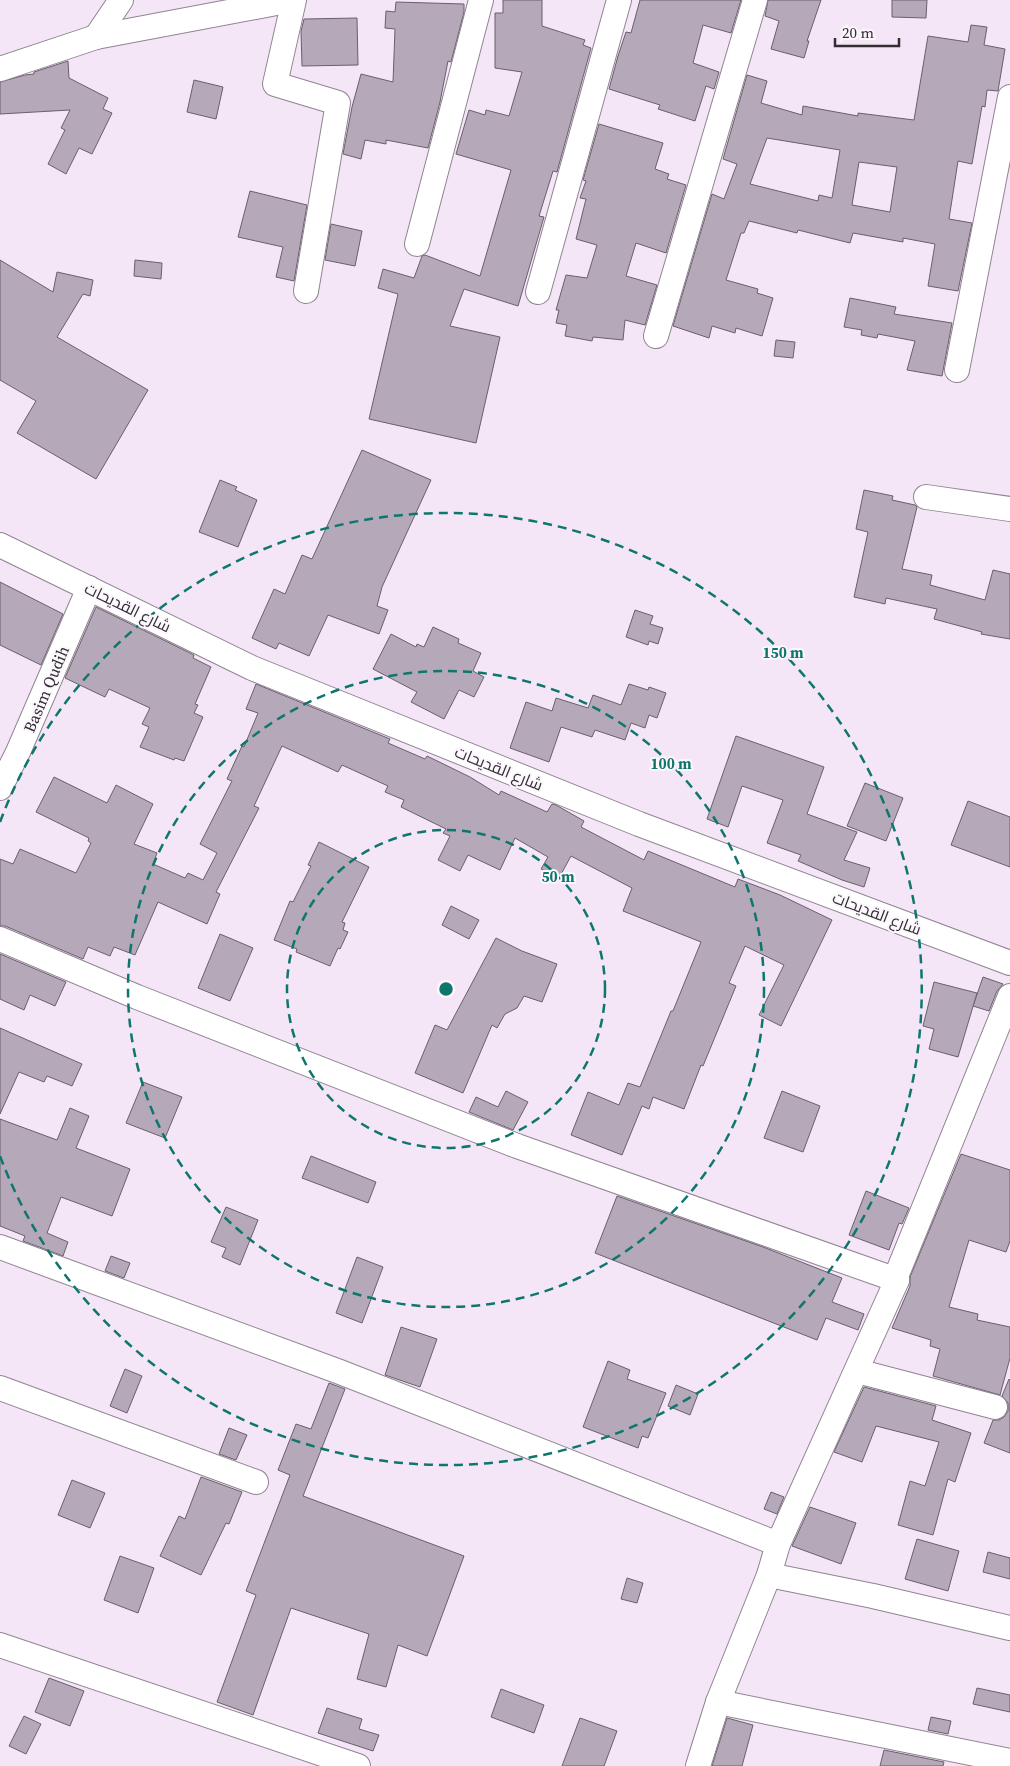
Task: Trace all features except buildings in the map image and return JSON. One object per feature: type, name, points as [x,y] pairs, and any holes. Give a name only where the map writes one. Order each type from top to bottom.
[{"type":"street","points":[[96,37],[120,0]]},
{"type":"street","points":[[0,69],[96,37],[293,0],[274,84],[338,104],[306,291]]},
{"type":"street","points":[[417,244],[481,0]]},
{"type":"street","points":[[538,292],[619,0]]},
{"type":"street","points":[[656,336],[755,0]]},
{"type":"street","points":[[957,370],[1010,97]]},
{"type":"street","points":[[926,497],[1010,509]]},
{"type":"street","name":"شارع القديحات","points":[[0,545],[230,658],[261,671],[639,824],[1010,963]]},
{"type":"street","name":"Basim Qudih","points":[[0,788],[18,752],[89,588]]},
{"type":"street","points":[[0,939],[153,1004],[517,1146],[897,1280]]},
{"type":"street","points":[[698,1766],[718,1702],[769,1575],[778,1544],[897,1280],[895,1279],[898,1270],[1010,996]]},
{"type":"street","points":[[0,1247],[340,1372],[778,1544]]},
{"type":"street","points":[[857,1371],[995,1407]]},
{"type":"street","points":[[0,1388],[256,1482]]},
{"type":"street","points":[[769,1575],[873,1596],[1010,1628]]},
{"type":"street","points":[[0,1645],[358,1766]]},
{"type":"street","points":[[718,1702],[1010,1761]]}]
